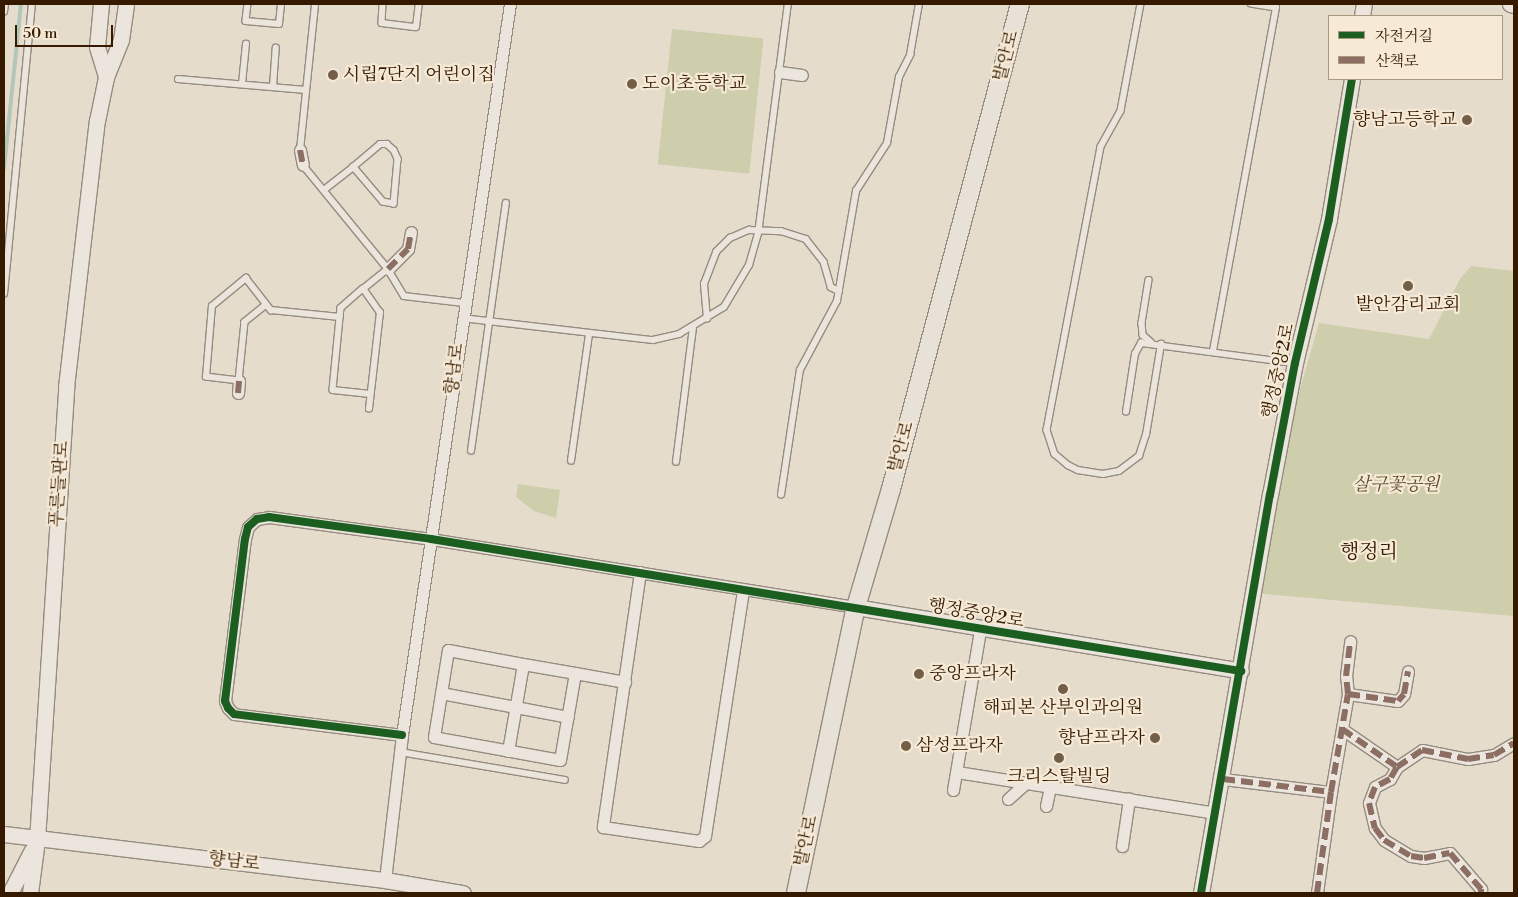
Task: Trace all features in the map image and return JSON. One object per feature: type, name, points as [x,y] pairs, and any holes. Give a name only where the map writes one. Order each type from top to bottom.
[{"type":"main road","name":"발안로","points":[[796,893],[856,607],[891,489],[1020,4]]},
{"type":"street","name":"푸른들판로","points":[[102,4],[97,47],[106,77]]},
{"type":"street","name":"푸른들판로","points":[[30,893],[37,840],[66,387],[97,121],[106,77],[121,40],[126,4]]},
{"type":"street","name":"향남로","points":[[385,880],[402,735],[464,303],[510,4]]},
{"type":"street","points":[[780,72],[802,75]]},
{"type":"street","name":"행정중앙2로","points":[[1200,893],[1223,779],[1295,363],[1329,219],[1352,80]]},
{"type":"street","points":[[300,150],[303,165]]},
{"type":"street","points":[[388,269],[408,249],[411,232]]},
{"type":"street","points":[[238,393],[239,381]]},
{"type":"street","points":[[402,735],[234,714],[228,708],[225,702],[245,539],[248,527],[257,519],[268,517],[431,539],[856,607]]},
{"type":"street","points":[[640,572],[603,827],[702,840],[706,832],[743,590]]},
{"type":"street","name":"행정중앙2로","points":[[856,607],[980,630],[1241,671]]},
{"type":"street","points":[[953,790],[957,772],[960,715],[980,630]]},
{"type":"street","points":[[1317,893],[1331,792],[1348,694],[1346,676],[1350,641]]},
{"type":"street","points":[[575,673],[560,760],[434,737],[448,650],[523,664],[575,673],[624,682]]},
{"type":"street","points":[[508,751],[523,664]]},
{"type":"street","points":[[1348,694],[1398,701],[1404,694],[1408,670]]},
{"type":"street","points":[[441,694],[568,717]]},
{"type":"street","points":[[1342,729],[1397,767]]},
{"type":"street","points":[[1481,893],[1482,890],[1450,852],[1424,858],[1411,856],[1384,840],[1375,828],[1369,803],[1375,787],[1390,779],[1397,767],[1422,750],[1468,758],[1494,755],[1514,744]]},
{"type":"street","points":[[957,772],[1134,803],[1216,813]]},
{"type":"street","points":[[1223,779],[1331,792]]},
{"type":"street","points":[[1008,800],[1026,783]]},
{"type":"street","points":[[1046,806],[1050,787]]},
{"type":"street","points":[[1122,846],[1134,803]]},
{"type":"street","name":"향남로","points":[[4,834],[37,840],[385,880],[463,893]]},
{"type":"street","points":[[10,893],[37,840]]},
{"type":"lane","points":[[4,4],[4,12]]},
{"type":"lane","points":[[4,294],[32,4]]},
{"type":"lane","points":[[248,4],[246,21],[278,24],[281,4]]},
{"type":"lane","points":[[300,150],[315,4]]},
{"type":"lane","points":[[384,4],[382,24],[416,26],[419,4]]},
{"type":"lane","points":[[462,318],[590,335],[653,340],[692,328],[724,307],[749,265],[758,230],[788,4]]},
{"type":"lane","points":[[780,495],[800,370],[828,320],[839,291],[856,191],[887,143],[893,124],[899,77],[910,55],[919,4]]},
{"type":"lane","points":[[1141,4],[1121,111],[1101,148],[1047,430],[1055,454],[1068,465],[1078,470],[1103,474],[1119,471],[1139,456],[1146,435],[1161,344]]},
{"type":"lane","points":[[1213,351],[1276,8],[1251,4]]},
{"type":"lane","points":[[242,84],[246,44]]},
{"type":"lane","points":[[273,87],[276,48]]},
{"type":"lane","points":[[178,79],[306,90]]},
{"type":"lane","points":[[324,190],[380,144],[391,147],[398,159],[394,204],[383,202],[353,167]]},
{"type":"lane","points":[[303,165],[388,269],[404,296],[464,303]]},
{"type":"lane","points":[[471,451],[506,203]]},
{"type":"lane","points":[[707,319],[704,284],[716,252],[730,238],[758,230],[794,233],[806,239],[824,262],[831,287],[839,291]]},
{"type":"lane","points":[[370,394],[333,390],[341,308],[388,269]]},
{"type":"lane","points":[[265,306],[245,322],[239,381],[206,377],[212,306],[246,278],[265,306],[271,310],[340,317]]},
{"type":"lane","points":[[1150,280],[1142,323],[1143,335],[1151,342]]},
{"type":"lane","points":[[363,289],[380,313],[368,409]]},
{"type":"lane","points":[[676,462],[692,328]]},
{"type":"lane","points":[[571,461],[590,335]]},
{"type":"lane","points":[[1126,412],[1138,344],[1151,342],[1295,363]]},
{"type":"lane","points":[[400,752],[565,780]]},
{"type":"green space","points":[[672,29],[763,39],[749,174],[658,164]]},
{"type":"green space","name":"살구꽃공원","points":[[1471,266],[1514,271],[1514,616],[1254,593],[1270,495],[1319,323],[1429,339],[1460,279]]},
{"type":"green space","points":[[518,484],[560,490],[556,518],[534,511],[516,497]]},
{"type":"waterway","points":[[4,168],[21,4]]},
{"type":"marked path","points":[[300,150],[303,165]]},
{"type":"marked path","points":[[388,269],[408,249],[411,232]]},
{"type":"marked path","points":[[238,393],[239,381]]},
{"type":"marked path","points":[[1331,792],[1348,694],[1346,676],[1350,641]]},
{"type":"marked path","points":[[1348,694],[1398,701],[1404,694],[1408,671]]},
{"type":"marked path","points":[[1342,729],[1397,767],[1422,750],[1468,759],[1494,755],[1514,743]]},
{"type":"marked path","points":[[1397,767],[1390,779],[1375,787],[1369,803],[1375,828],[1384,840],[1411,856],[1424,858],[1450,853],[1481,889],[1481,893]]},
{"type":"marked path","points":[[1223,779],[1331,792],[1317,893]]},
{"type":"cycle path","points":[[1201,893],[1270,495],[1295,363],[1329,219],[1352,80]]},
{"type":"cycle path","points":[[402,735],[234,714],[228,708],[225,701],[245,539],[248,527],[257,519],[269,517],[431,539],[1241,671]]},
{"type":"place","name":"시립7단지 어린이집","points":[[333,75]]},
{"type":"place","name":"도이초등학교","points":[[632,84]]},
{"type":"place","name":"향남고등학교","points":[[1467,120]]},
{"type":"place","name":"발안감리교회","points":[[1408,286]]},
{"type":"place","name":"중앙프라자","points":[[919,674]]},
{"type":"place","name":"해피본 산부인과의원","points":[[1063,689]]},
{"type":"place","name":"향남프라자","points":[[1155,738]]},
{"type":"place","name":"삼성프라자","points":[[906,746]]},
{"type":"place","name":"크리스탈빌딩","points":[[1059,758]]},
{"type":"district","name":"행정리","points":[[1369,552]]}]
